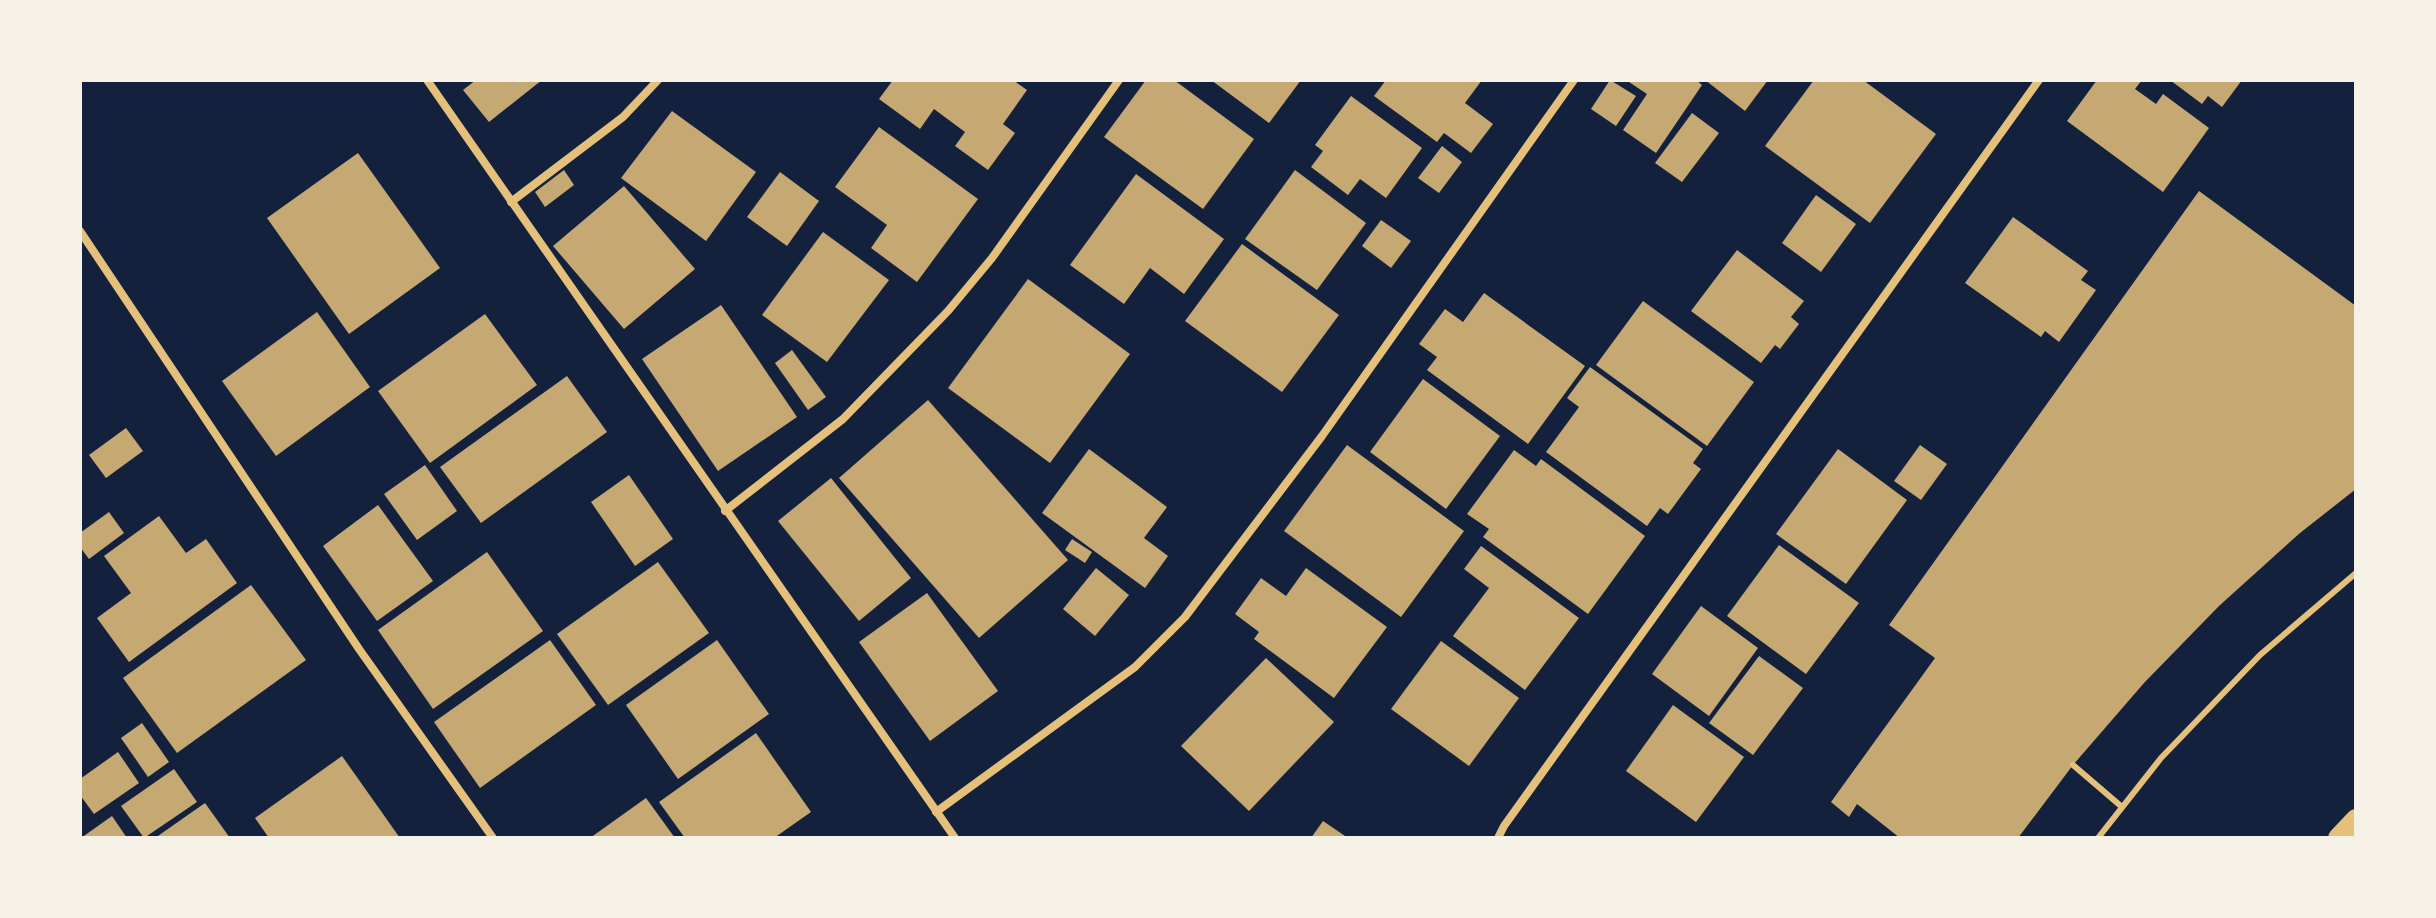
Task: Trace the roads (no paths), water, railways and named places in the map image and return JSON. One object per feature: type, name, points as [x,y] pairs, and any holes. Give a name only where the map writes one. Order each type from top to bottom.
[{"type":"main road","points":[[2338,838],[2356,819]]},
{"type":"street","points":[[427,80],[955,838]]},
{"type":"street","points":[[511,202],[623,117],[658,80]]},
{"type":"street","points":[[725,511],[843,419],[948,311],[992,258],[1119,80]]},
{"type":"street","points":[[936,812],[1135,667],[1185,617],[1322,436],[1574,80]]},
{"type":"street","points":[[1498,838],[2039,80]]},
{"type":"street","points":[[80,231],[359,649],[493,838]]},
{"type":"lane","points":[[2098,838],[2161,758],[2260,655],[2356,573]]},
{"type":"lane","points":[[2073,765],[2122,807]]}]
